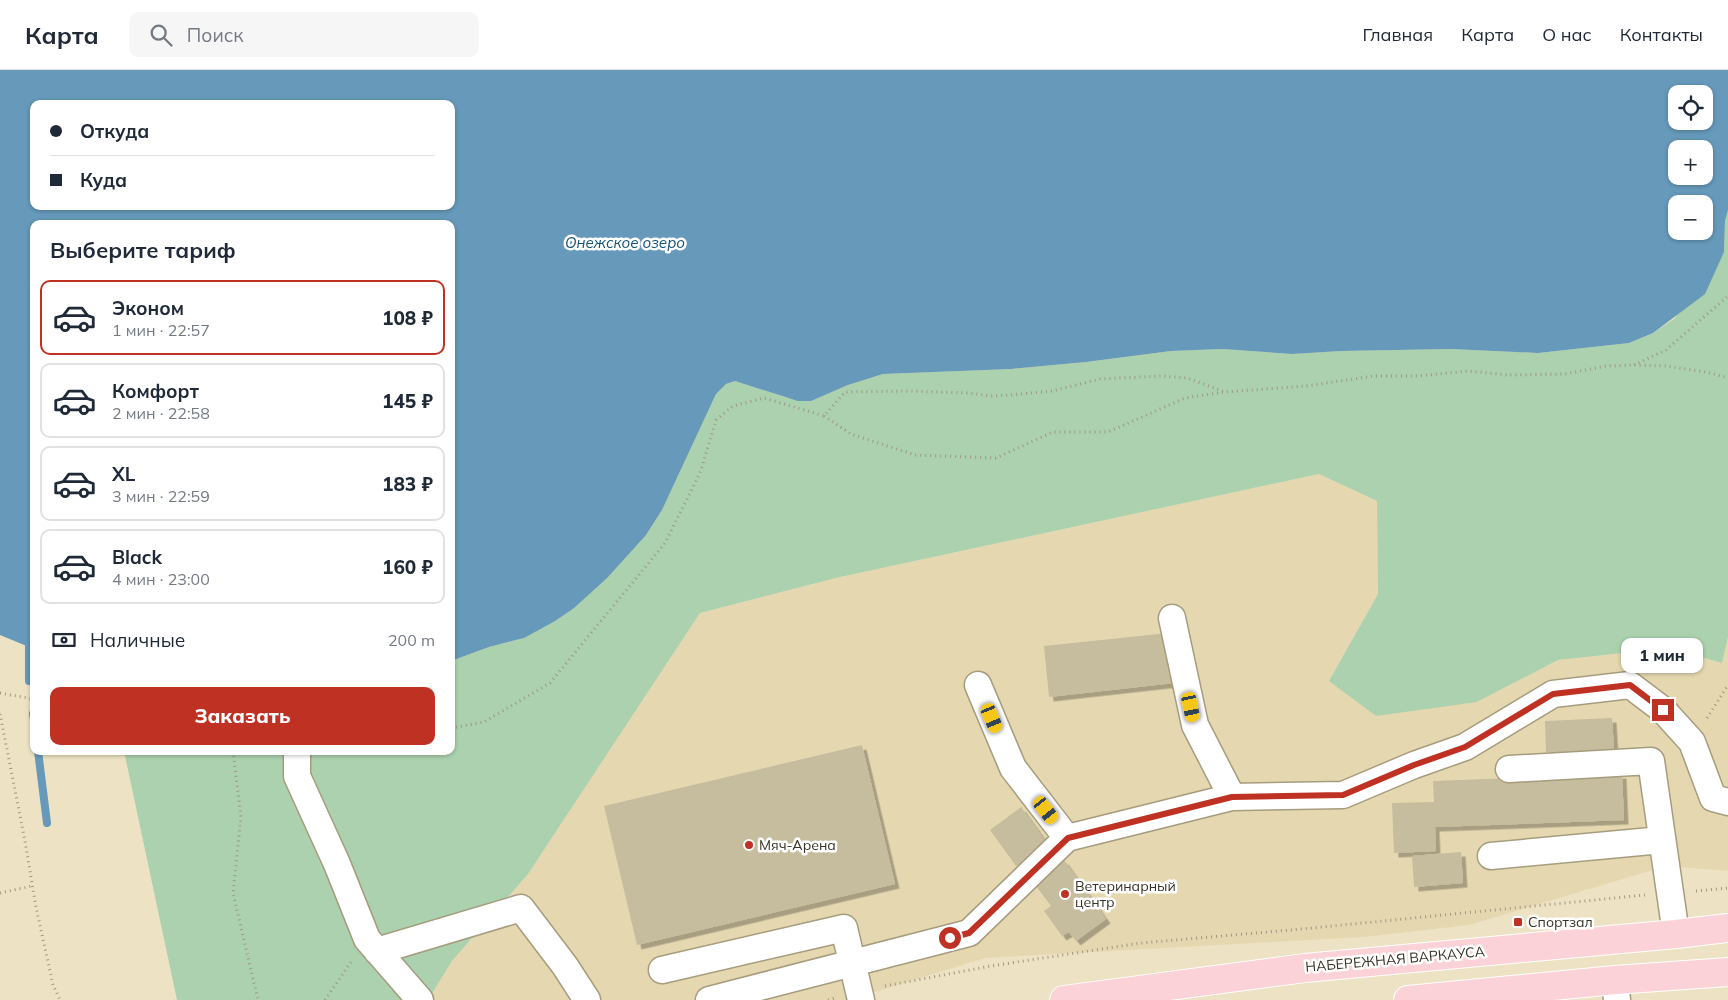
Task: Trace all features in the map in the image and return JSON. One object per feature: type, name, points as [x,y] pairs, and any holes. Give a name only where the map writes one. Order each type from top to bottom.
[{"type":"main road","name":"НАБЕРЕЖНАЯ ВАРКАУСА","points":[[1064,1000],[1305,968],[1716,930]]},
{"type":"main road","points":[[1408,1000],[1616,990],[1717,973],[1716,930]]},
{"type":"main road","points":[[1611,940],[1616,990]]},
{"type":"lane","points":[[1172,618],[1195,725],[1232,797]]},
{"type":"lane","points":[[978,685],[1013,768],[1068,838]]},
{"type":"lane","points":[[709,1000],[969,933],[1068,838],[1232,797],[1343,795],[1414,765],[1465,747],[1553,694],[1630,685],[1663,710],[1692,742],[1713,798],[1728,802]]},
{"type":"lane","points":[[296,755],[297,776],[372,945],[420,1000]]},
{"type":"lane","points":[[1509,769],[1650,761],[1676,934]]},
{"type":"lane","points":[[1491,856],[1662,840]]},
{"type":"lane","points":[[372,945],[521,908],[565,966],[587,1000]]},
{"type":"lane","points":[[662,970],[844,928],[860,995]]},
{"type":"path","points":[[1633,365],[1666,350],[1728,296]]},
{"type":"path","points":[[455,727],[484,722],[550,682],[665,543],[700,473],[716,420],[733,406],[764,398],[824,416],[852,434],[915,455],[996,458],[1053,432],[1108,432],[1184,398],[1225,392],[1306,386],[1374,376],[1418,376],[1468,371],[1509,375],[1565,374],[1606,366],[1633,365],[1706,372],[1728,378]]},
{"type":"path","points":[[824,416],[845,392],[905,391],[990,396],[1010,395],[1052,391],[1100,379],[1161,376],[1187,378],[1225,392]]},
{"type":"path","points":[[1692,742],[1728,685]]},
{"type":"path","points":[[0,693],[30,698]]},
{"type":"path","points":[[0,714],[32,886],[53,985],[60,1000]]},
{"type":"path","points":[[233,755],[241,817],[233,894],[258,1000]]},
{"type":"path","points":[[0,893],[32,886]]},
{"type":"path","points":[[828,1000],[860,995],[991,966],[1141,943],[1728,888]]},
{"type":"path","points":[[325,1000],[372,945]]},
{"type":"shaded area","points":[[1319,474],[1377,501],[1378,594],[1330,680],[1477,702],[1558,660],[1669,648],[1722,663],[1728,637],[1728,871],[1666,866],[1469,925],[1364,937],[985,958],[849,1000],[428,1000],[452,961],[528,874],[700,613],[840,577]]},
{"type":"green space","points":[[1728,210],[1728,637],[1722,663],[1669,648],[1558,660],[1477,702],[1376,716],[1329,681],[1378,594],[1377,501],[1319,474],[840,577],[700,613],[528,874],[452,961],[428,1000],[177,1000],[125,755],[455,755],[455,660],[489,647],[524,638],[646,535],[662,510],[716,394],[726,384],[735,381],[785,397],[811,401],[848,385],[883,374],[1011,369],[1171,351],[1221,349],[1292,354],[1451,349],[1538,353],[1629,343],[1653,333],[1674,319],[1724,252],[1725,221]]},
{"type":"water","name":"Онежское озеро","points":[[0,70],[1728,70],[1728,210],[1725,221],[1724,252],[1705,294],[1653,333],[1629,343],[1538,353],[1451,349],[1292,354],[1222,349],[1171,351],[1011,369],[883,374],[848,385],[811,401],[798,401],[735,381],[726,384],[716,394],[662,510],[646,535],[607,578],[574,608],[524,638],[489,647],[455,660],[455,220],[30,220],[30,647],[0,635]]},
{"type":"building","points":[[1168,633],[1174,683],[1049,697],[1044,646]]},
{"type":"building","points":[[1612,718],[1614,750],[1546,752],[1545,721]]},
{"type":"building","name":"Мяч-Арена","points":[[862,745],[895,884],[637,945],[604,806]]},
{"type":"building","points":[[1622,774],[1624,820],[1435,827],[1436,851],[1394,853],[1392,803],[1434,802],[1433,781]]},
{"type":"building","points":[[1021,807],[1047,843],[1016,866],[990,830]]},
{"type":"building","points":[[1461,852],[1463,883],[1414,887],[1412,856]]},
{"type":"building","name":"Ветеринарный центр","points":[[1064,860],[1106,919],[1076,941],[1069,932],[1062,936],[1044,911],[1051,906],[1033,882]]},
{"type":"waterway","points":[[29,646],[29,681]]},
{"type":"waterway","points":[[38,755],[47,823]]},
{"type":"place","name":"Мяч-Арена","points":[[749,845]]},
{"type":"place","name":"Ветеринарный центр","points":[[1065,894]]},
{"type":"place","name":"Спортзал","points":[[1518,922]]},
{"type":"route","points":[[950,938],[969,933],[1068,838],[1232,797],[1343,795],[1414,765],[1465,747],[1553,694],[1630,685],[1663,710]]}]
